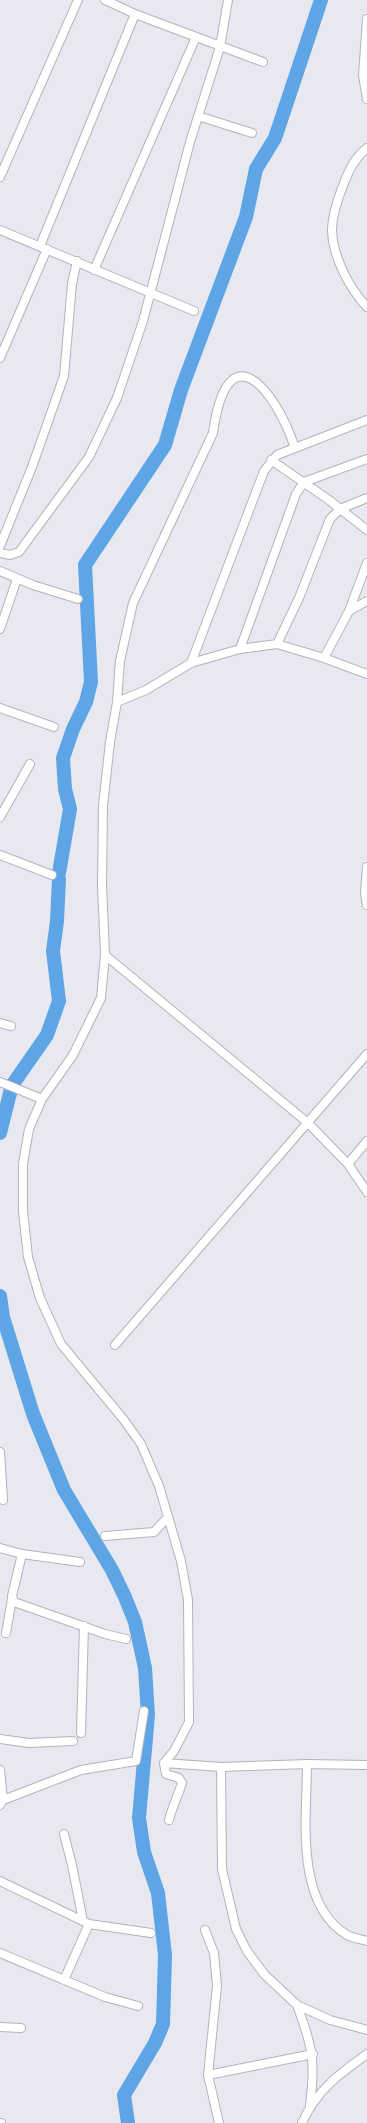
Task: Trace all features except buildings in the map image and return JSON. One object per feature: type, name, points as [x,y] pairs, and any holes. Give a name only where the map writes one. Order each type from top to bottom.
[{"type":"street","points":[[0,177],[78,0]]},
{"type":"street","points":[[104,0],[135,14],[263,62]]},
{"type":"street","points":[[0,553],[10,555],[19,552],[89,457],[117,398],[143,321],[190,142],[220,47],[228,0]]},
{"type":"street","points":[[0,358],[135,14]]},
{"type":"street","points":[[367,19],[362,75],[367,100]]},
{"type":"street","points":[[94,270],[196,37]]},
{"type":"street","points":[[198,116],[252,133]]},
{"type":"street","points":[[367,148],[351,165],[338,198],[332,229],[333,244],[343,271],[367,307]]},
{"type":"street","points":[[0,230],[194,311]]},
{"type":"street","points":[[0,546],[32,467],[64,376],[72,284],[77,262]]},
{"type":"street","points":[[164,1763],[174,1751],[189,1722],[190,1697],[188,1600],[181,1561],[159,1486],[142,1444],[61,1344],[40,1298],[28,1257],[23,1212],[23,1164],[29,1129],[42,1099],[73,1055],[101,998],[105,955],[102,885],[103,806],[110,742],[117,702],[120,661],[133,603],[213,433],[216,409],[227,384],[233,378],[243,376],[254,380],[273,399],[285,419],[295,448]]},
{"type":"street","points":[[190,663],[264,471],[271,460],[277,455],[367,420]]},
{"type":"street","points":[[240,648],[296,494],[304,482],[367,459]]},
{"type":"street","points":[[271,460],[304,482],[367,530]]},
{"type":"street","points":[[277,644],[299,598],[330,519],[340,509],[367,498]]},
{"type":"street","points":[[324,658],[349,611],[367,563]]},
{"type":"street","points":[[0,571],[17,579],[78,599]]},
{"type":"street","points":[[0,629],[17,579]]},
{"type":"street","points":[[349,611],[367,601]]},
{"type":"street","points":[[117,702],[146,690],[190,663],[240,648],[277,644],[324,658],[367,674]]},
{"type":"street","points":[[0,708],[54,727]]},
{"type":"street","points":[[0,817],[30,764]]},
{"type":"street","points":[[0,855],[52,875]]},
{"type":"street","points":[[367,867],[365,893],[367,905]]},
{"type":"street","points":[[105,955],[308,1122],[348,1164],[367,1192]]},
{"type":"street","points":[[0,1023],[10,1026]]},
{"type":"street","points":[[115,1346],[367,1054]]},
{"type":"street","points":[[0,1082],[42,1099]]},
{"type":"street","points":[[348,1164],[367,1141]]},
{"type":"street","points":[[0,1452],[3,1500]]},
{"type":"street","points":[[105,1536],[154,1532],[168,1517]]},
{"type":"street","points":[[0,1548],[22,1554],[80,1562]]},
{"type":"street","points":[[6,1633],[22,1554]]},
{"type":"street","points":[[12,1599],[14,1602],[105,1634],[126,1639]]},
{"type":"street","points":[[81,1733],[84,1626]]},
{"type":"street","points":[[0,1770],[2,1802],[81,1770],[136,1761],[144,1711]]},
{"type":"street","points":[[0,1739],[29,1743],[73,1741]]},
{"type":"street","points":[[164,1763],[221,1767],[307,1764],[367,1765]]},
{"type":"street","points":[[164,1763],[166,1774],[179,1778],[182,1783],[172,1806],[169,1820]]},
{"type":"street","points":[[307,1764],[307,1860],[311,1880],[320,1906],[332,1923],[348,1935],[367,1941]]},
{"type":"street","points":[[221,1767],[222,1869],[236,1929],[247,1951],[264,1974],[297,2005],[330,2020],[367,2030]]},
{"type":"street","points":[[64,1834],[86,1922],[64,1980]]},
{"type":"street","points":[[0,1881],[86,1922],[151,1933]]},
{"type":"street","points":[[205,1930],[214,1953],[217,1986],[208,2075],[219,2123]]},
{"type":"street","points":[[0,1953],[104,1997],[138,2006]]},
{"type":"street","points":[[297,2005],[310,2039],[313,2054],[314,2080],[310,2105],[302,2123]]},
{"type":"street","points":[[0,2027],[21,2028]]},
{"type":"street","points":[[208,2075],[313,2054]]},
{"type":"street","points":[[310,2105],[330,2083],[367,2054]]},
{"type":"waterway","points":[[59,873],[70,809],[65,789],[63,758],[73,729],[86,702],[91,682],[85,565],[165,445],[181,390],[246,217],[256,169],[275,138],[321,0]]},
{"type":"waterway","points":[[13,1084],[47,1035],[59,1001],[53,951],[57,921],[59,879]]},
{"type":"waterway","points":[[0,1133],[11,1089]]},
{"type":"waterway","points":[[0,1296],[3,1317],[33,1414],[64,1490],[112,1570],[125,1597],[135,1622],[145,1668],[148,1715],[139,1818],[144,1852],[158,1893],[165,1955],[163,2024],[155,2043],[124,2095],[128,2123]]}]
